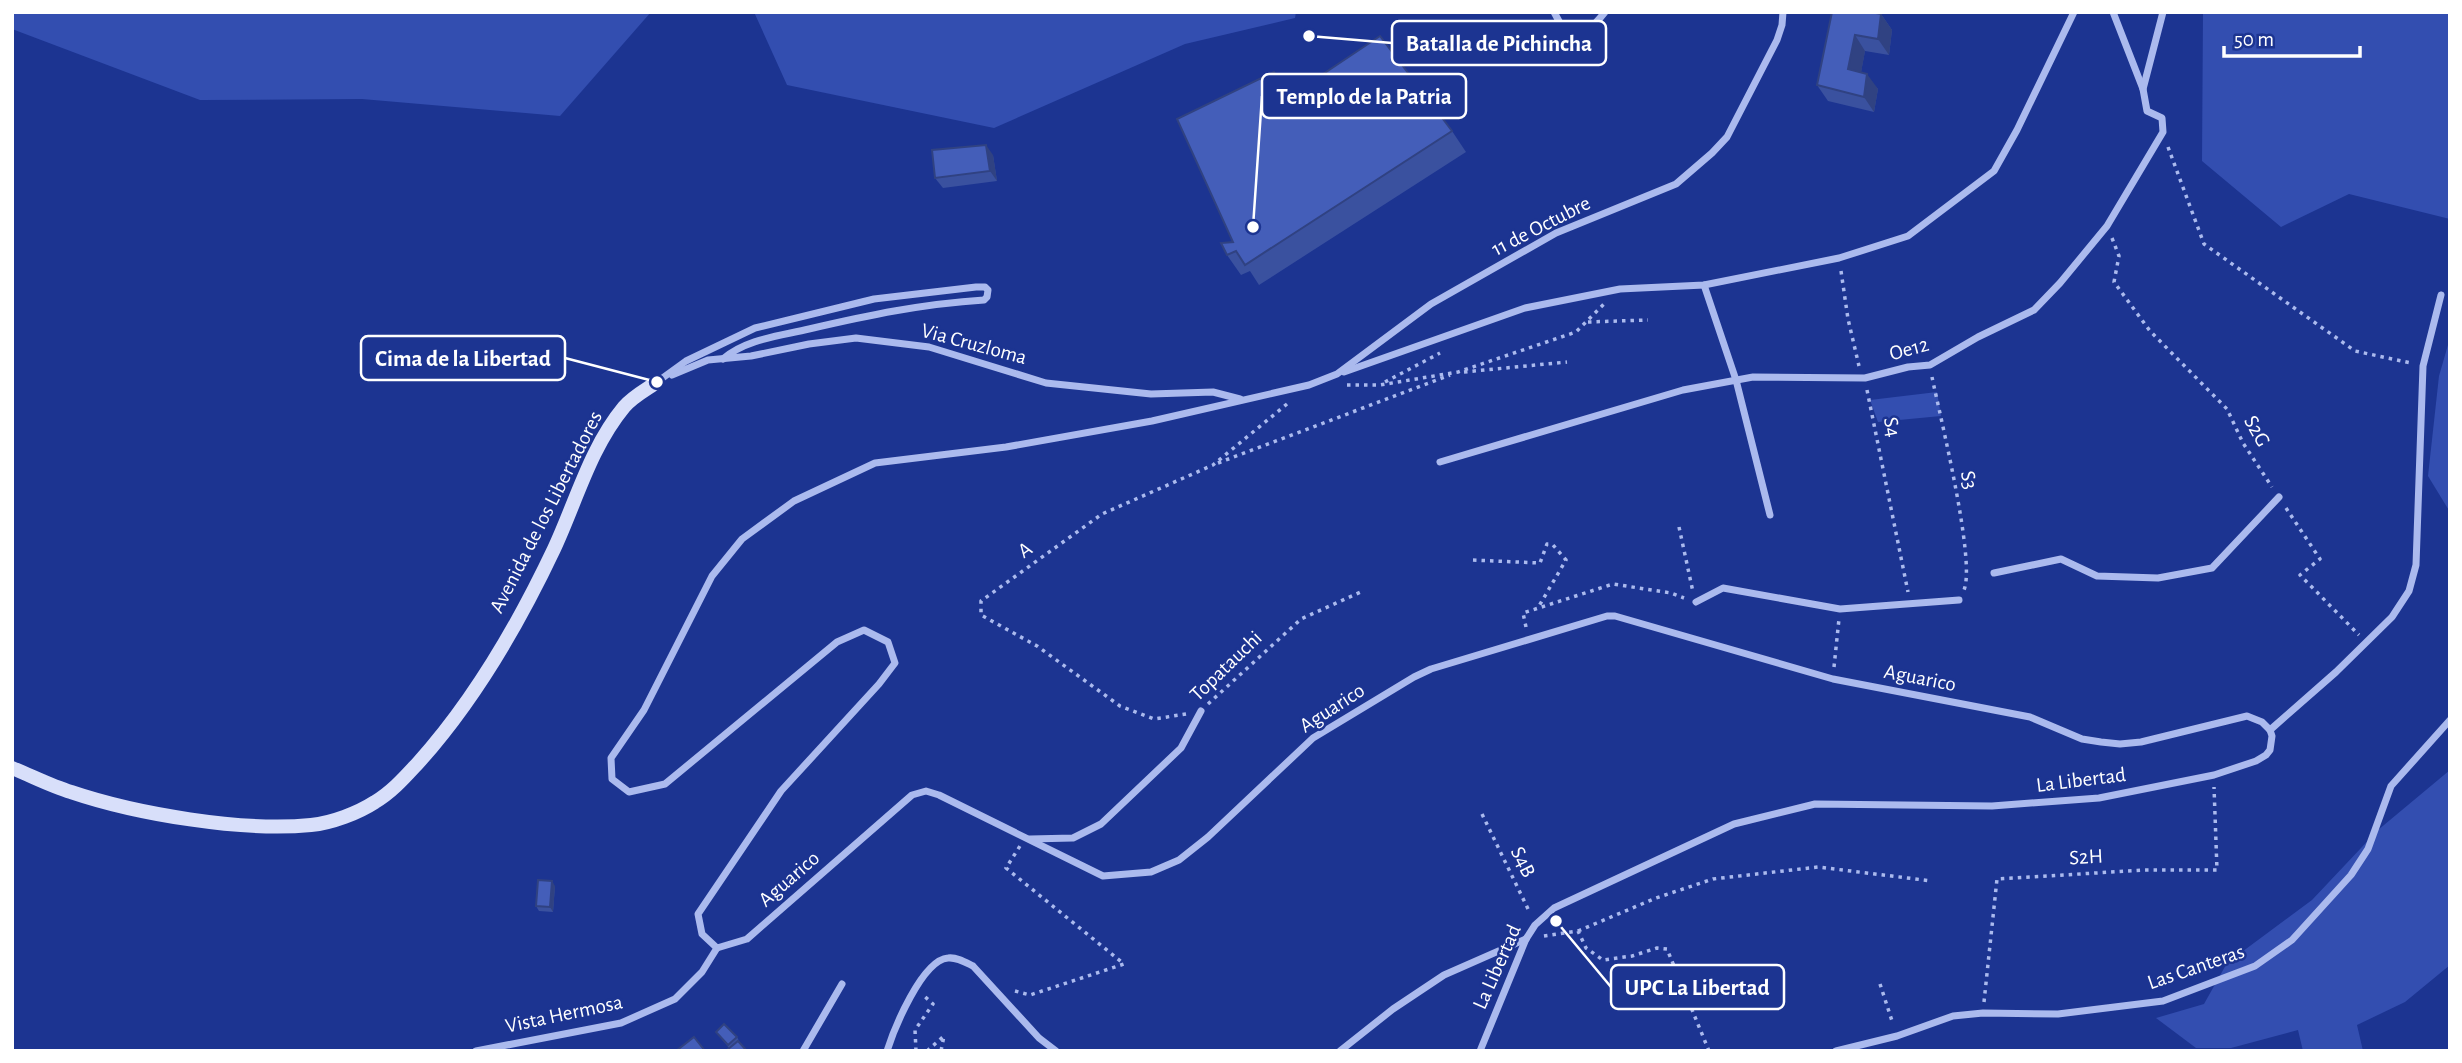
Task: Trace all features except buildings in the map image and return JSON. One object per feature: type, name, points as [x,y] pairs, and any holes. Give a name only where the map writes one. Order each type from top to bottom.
[{"type":"street","points":[[1554,12],[1567,36],[1580,36],[1594,26],[1605,12]]},
{"type":"street","name":"11 de Octubre","points":[[1244,400],[1310,385],[1337,374],[1430,304],[1556,233],[1676,184],[1727,137],[1777,40],[1783,12]]},
{"type":"street","points":[[1337,374],[1525,308],[1620,289],[1704,285],[1839,258],[1908,236],[1994,171],[2017,130],[2074,12]]},
{"type":"street","points":[[2113,12],[2143,89],[2147,111],[2162,118],[2163,132]]},
{"type":"street","points":[[2143,89],[2163,12]]},
{"type":"street","name":"Oe12","points":[[1440,462],[1683,390],[1753,377],[1864,378],[1930,365],[1978,337],[2034,310],[2107,226],[2163,132]]},
{"type":"street","points":[[1704,285],[1736,380],[1770,515]]},
{"type":"street","name":"Avenida de los Libertadores","points":[[12,768],[72,793],[181,817],[280,827],[314,825],[345,817],[375,802],[397,785],[463,708],[542,573],[583,479],[609,428],[625,405],[686,361],[755,328],[874,299],[976,287],[985,287],[988,290],[984,300],[956,300],[902,307],[752,342],[723,359]]},
{"type":"street","name":"La Libertad","points":[[1480,1051],[1526,939],[1535,925],[1554,908],[1734,824],[1815,804],[1992,806],[2099,798],[2214,775],[2266,755],[2272,743],[2270,730],[2367,641],[2402,603],[2409,591],[2416,565],[2423,366],[2441,295]]},
{"type":"street","name":"Via Cruzloma","points":[[657,382],[708,360],[751,356],[856,338],[929,347],[1046,383],[1151,394],[1213,392],[1244,400]]},
{"type":"street","points":[[718,948],[702,934],[698,914],[781,791],[895,663],[888,642],[864,630],[837,642],[665,784],[629,792],[612,779],[611,758],[644,710],[712,576],[742,539],[794,501],[876,463],[1019,444],[1152,421],[1244,400]]},
{"type":"street","points":[[1994,573],[2061,559],[2097,576],[2158,578],[2212,568],[2279,497]]},
{"type":"street","points":[[1696,602],[1723,588],[1840,609],[1959,600]]},
{"type":"street","name":"Aguarico","points":[[718,948],[747,939],[912,795],[926,791],[1103,876],[1151,872],[1179,860],[1208,837],[1313,738],[1414,677],[1431,669],[1600,618],[1615,616],[1833,679],[2030,717],[2082,739],[2120,744],[2141,742],[2247,716],[2262,722],[2270,730]]},
{"type":"street","name":"Topatauchi","points":[[1025,839],[1073,838],[1101,824],[1181,748],[1200,711]]},
{"type":"street","name":"Las Canteras","points":[[1836,1051],[1897,1035],[1953,1016],[1983,1013],[2057,1014],[2163,1001],[2255,967],[2292,940],[2351,875],[2368,849],[2391,786],[2450,720]]},
{"type":"street","points":[[1340,1051],[1393,1009],[1444,975],[1526,939]]},
{"type":"street","name":"Vista Hermosa","points":[[476,1051],[621,1023],[675,999],[702,972],[718,948]]},
{"type":"street","points":[[887,1051],[897,1023],[931,965],[949,957],[973,966],[1039,1038],[1056,1051]]},
{"type":"street","points":[[803,1051],[842,984]]},
{"type":"path","points":[[2163,132],[2204,244],[2355,351],[2423,366]]},
{"type":"path","name":"S2G","points":[[2107,226],[2119,256],[2114,282],[2150,331],[2227,408],[2243,443],[2320,559],[2300,575],[2367,641]]},
{"type":"path","name":"S4","points":[[1839,258],[1848,319],[1857,361],[1864,378],[1910,604]]},
{"type":"path","points":[[1213,465],[1458,372],[1576,332],[1620,289]]},
{"type":"path","points":[[1586,322],[1648,320]]},
{"type":"path","points":[[1345,385],[1380,385],[1458,372],[1567,362]]},
{"type":"path","name":"S3","points":[[1930,365],[1965,544],[1966,583],[1959,600]]},
{"type":"path","name":"A","points":[[1200,711],[1154,719],[1120,706],[1037,646],[981,615],[981,601],[1102,514],[1213,465],[1288,402]]},
{"type":"path","points":[[1679,527],[1696,602]]},
{"type":"path","points":[[1473,560],[1540,563],[1547,544],[1553,545],[1566,560],[1538,608]]},
{"type":"path","points":[[1529,639],[1523,613],[1613,584],[1671,593],[1696,602]]},
{"type":"path","name":"Topatauchi","points":[[1200,711],[1301,620],[1363,591]]},
{"type":"path","points":[[1833,679],[1840,609]]},
{"type":"path","name":"S2H","points":[[1983,1013],[1997,879],[2145,870],[2217,870],[2214,775]]},
{"type":"path","name":"S4B","points":[[1482,814],[1535,925]]},
{"type":"path","points":[[984,979],[1030,995],[1124,964],[1006,868],[1025,839]]},
{"type":"path","points":[[1526,939],[1578,930],[1656,898],[1713,879],[1818,867],[1932,881]]},
{"type":"path","points":[[1578,930],[1586,948],[1603,960],[1632,956],[1657,948],[1667,949],[1709,1051]]},
{"type":"path","points":[[1880,984],[1897,1035]]},
{"type":"path","points":[[916,989],[933,1004],[915,1030],[916,1051]]},
{"type":"path","points":[[927,1051],[944,1036],[941,1051]]},
{"type":"shaded area","points":[[12,12],[651,12],[560,116],[362,99],[200,100],[12,29]]},
{"type":"shaded area","points":[[754,12],[1296,12],[1295,18],[1185,44],[994,128],[787,85]]},
{"type":"shaded area","points":[[2203,12],[2450,12],[2450,219],[2349,194],[2281,227],[2202,161]]},
{"type":"shaded area","points":[[2450,338],[2450,512],[2428,476],[2439,376]]},
{"type":"shaded area","points":[[1937,392],[1941,416],[1878,422],[1870,400]]},
{"type":"shaded area","points":[[2450,770],[2450,965],[2405,1002],[2357,1025],[2363,1051],[2303,1051],[2298,1030],[2231,1048],[2196,1048],[2156,1018],[2204,1004],[2227,963],[2312,900],[2378,830]]},
{"type":"place","name":"Batalla de Pichincha","points":[[1309,36]]},
{"type":"place","name":"Templo de la Patria","points":[[1253,227]]},
{"type":"place","name":"Cima de la Libertad","points":[[657,382]]},
{"type":"place","name":"UPC La Libertad","points":[[1556,921]]}]
